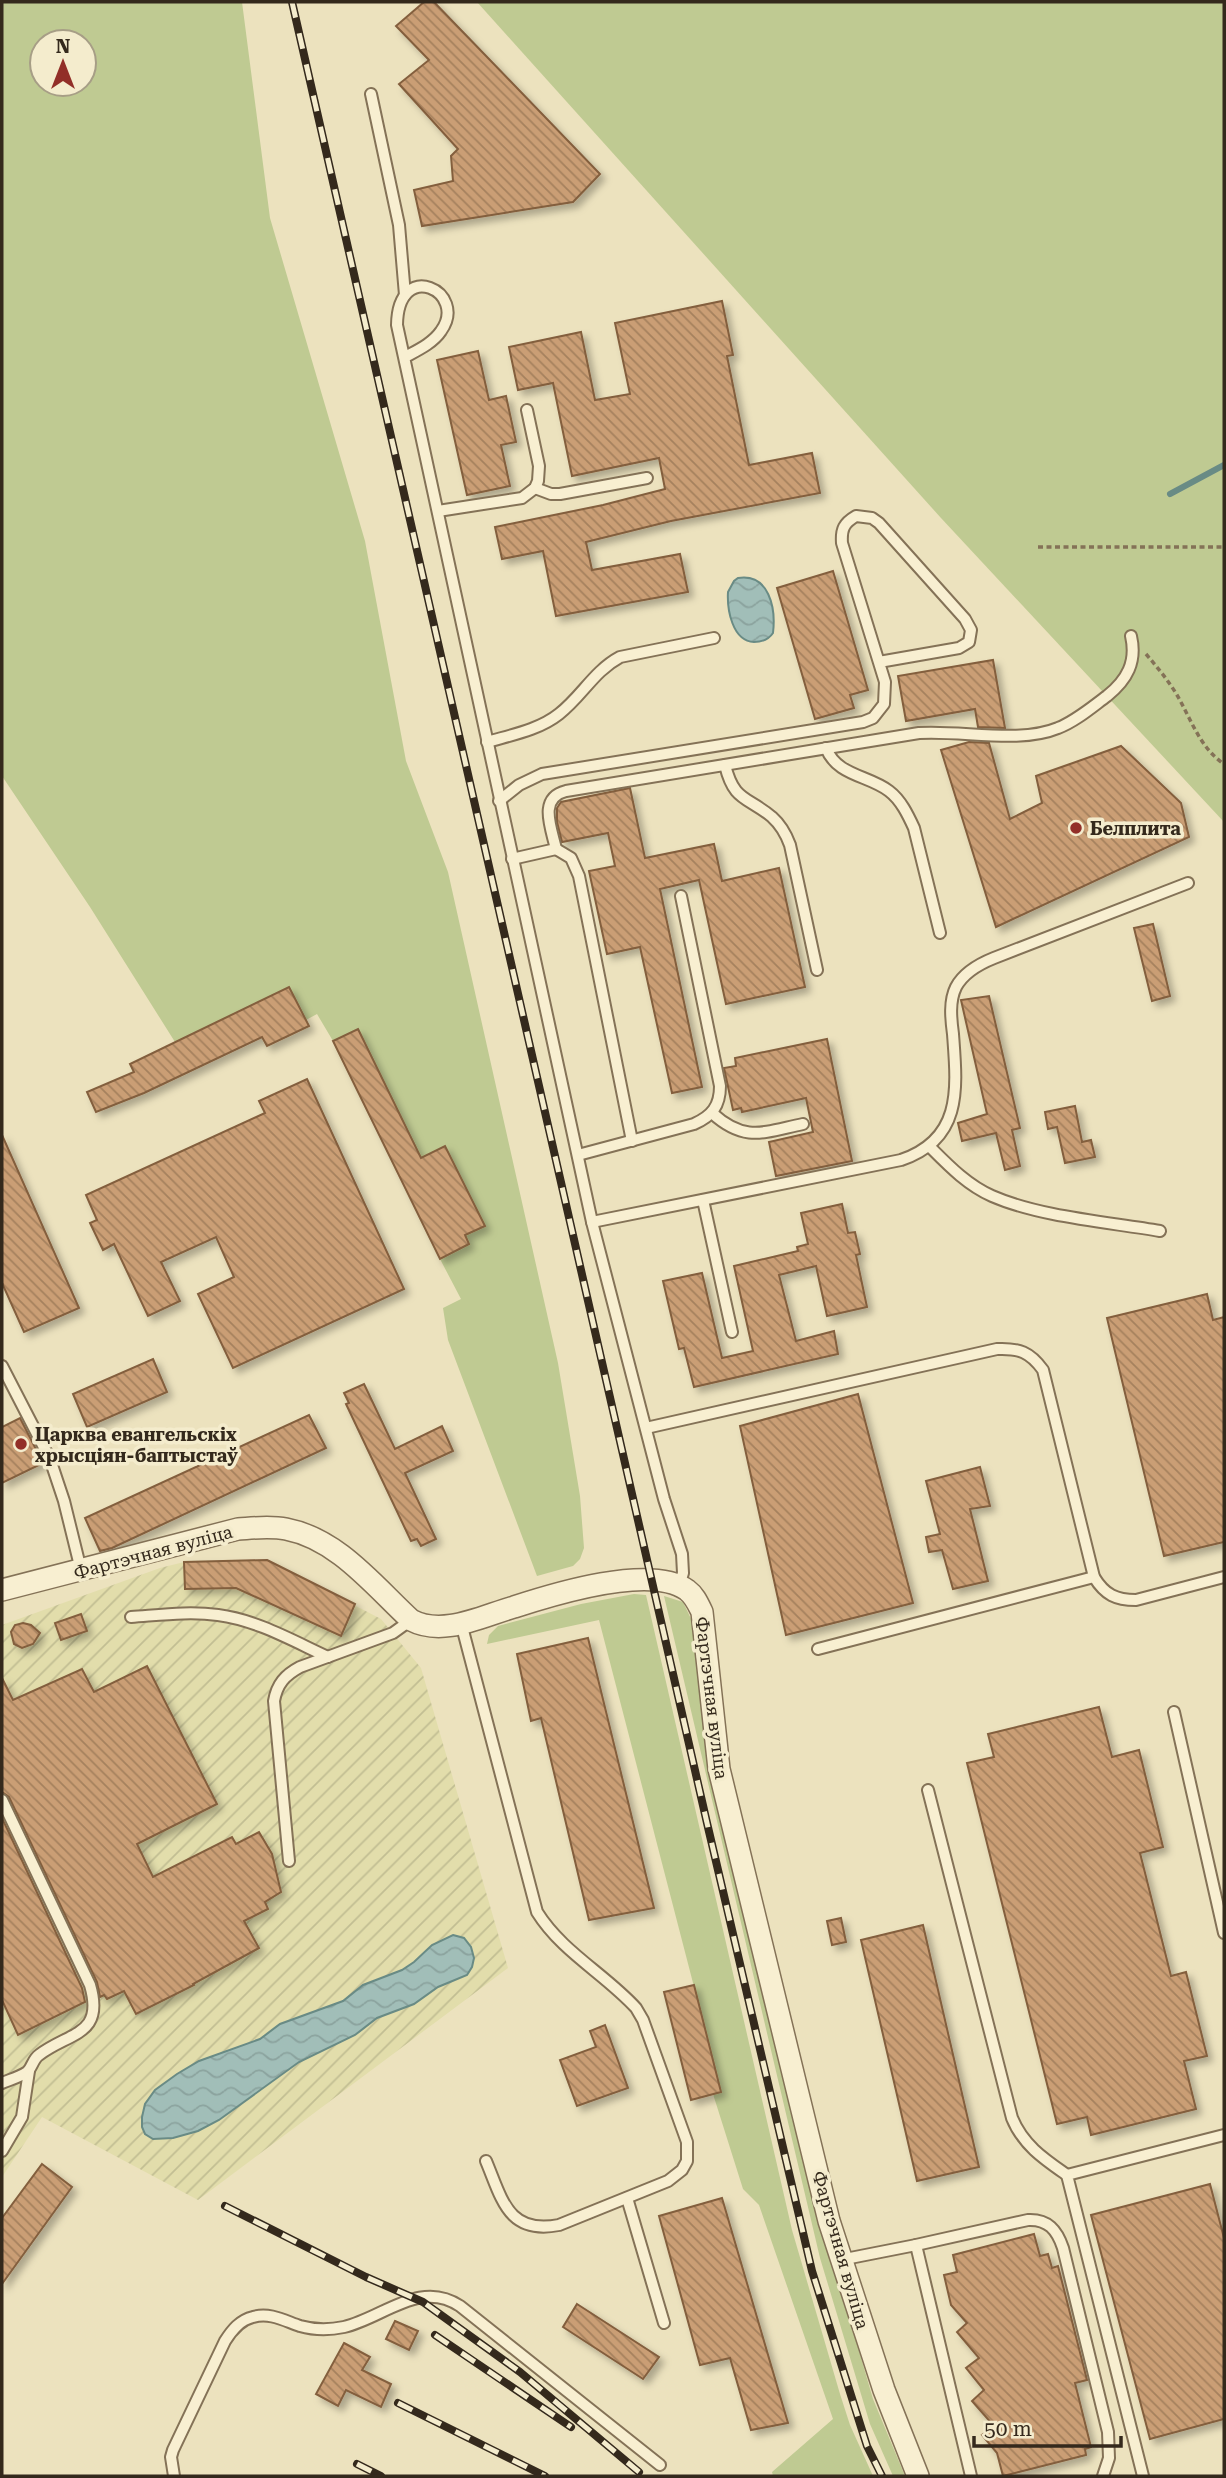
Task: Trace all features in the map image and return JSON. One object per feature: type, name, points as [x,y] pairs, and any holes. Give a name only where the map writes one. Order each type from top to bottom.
[{"type":"street","name":"Фартэчная вуліца","points":[[2,1590],[238,1529],[262,1527],[286,1529],[336,1549],[411,1620]]},
{"type":"street","points":[[411,1620],[421,1626],[433,1628],[461,1623],[522,1604],[617,1581],[652,1580],[679,1586]]},
{"type":"street","name":"Фартэчная вуліца","points":[[679,1586],[696,1600],[702,1612],[719,1769],[840,2260],[896,2425],[918,2476]]},
{"type":"lane","points":[[371,94],[399,225],[405,295]]},
{"type":"lane","points":[[405,357],[425,346],[441,332],[445,324],[446,313],[440,293],[433,287],[424,285],[405,295],[399,305],[397,325],[592,1222],[664,1499],[682,1554],[683,1573],[679,1586]]},
{"type":"lane","points":[[438,511],[515,499],[529,494],[535,488],[539,466],[527,410]]},
{"type":"lane","points":[[535,488],[551,494],[560,494],[647,478]]},
{"type":"lane","points":[[499,801],[519,785],[542,774],[818,730],[873,718],[884,704],[887,693],[842,543],[844,526],[856,516],[872,518],[879,523],[965,619],[971,630],[969,642],[959,648],[879,662]]},
{"type":"lane","points":[[556,849],[548,811],[552,797],[559,793],[934,732],[1014,735],[1059,728],[1119,686],[1133,657],[1131,636]]},
{"type":"lane","points":[[486,741],[549,722],[574,700],[606,664],[620,657],[714,638]]},
{"type":"lane","points":[[826,748],[840,768],[889,791],[900,802],[914,828],[940,933]]},
{"type":"lane","points":[[725,765],[728,779],[742,798],[771,816],[784,831],[790,845],[817,970]]},
{"type":"lane","points":[[512,859],[556,849],[571,858],[579,876],[632,1140]]},
{"type":"lane","points":[[592,1222],[916,1155],[941,1135],[950,1119],[955,1101],[957,1080],[952,1000],[956,987],[965,975],[977,965],[1188,883]]},
{"type":"lane","points":[[578,1155],[694,1124],[712,1113],[717,1106],[720,1086],[681,896]]},
{"type":"lane","points":[[712,1113],[730,1128],[751,1133],[803,1124]]},
{"type":"lane","points":[[929,1146],[970,1183],[991,1195],[1044,1212],[1160,1231]]},
{"type":"lane","points":[[704,1200],[732,1332]]},
{"type":"lane","points":[[646,1429],[997,1349],[1012,1348],[1024,1351],[1035,1359],[1043,1370],[1094,1577],[1100,1588],[1109,1596],[1136,1600],[1224,1577]]},
{"type":"lane","points":[[2,1366],[54,1469],[81,1570]]},
{"type":"lane","points":[[818,1649],[1094,1577]]},
{"type":"lane","points":[[131,1617],[198,1613],[236,1618],[328,1657]]},
{"type":"lane","points":[[289,1861],[276,1692],[279,1684],[291,1672],[393,1633],[411,1620]]},
{"type":"lane","points":[[461,1623],[537,1912],[554,1935],[636,2008],[643,2020],[687,2141],[687,2161],[676,2176],[559,2225],[545,2228],[533,2227],[514,2218],[508,2211],[486,2161]]},
{"type":"lane","points":[[1174,1712],[1224,1933]]},
{"type":"lane","points":[[928,1790],[1012,2118],[1032,2150],[1067,2175],[1143,2476]]},
{"type":"lane","points":[[2,1800],[93,1996],[94,2008],[91,2021],[83,2030],[37,2056],[29,2071],[22,2117],[2,2151]]},
{"type":"lane","points":[[2,2083],[29,2071]]},
{"type":"lane","points":[[1067,2175],[1224,2135]]},
{"type":"lane","points":[[627,2198],[664,2323]]},
{"type":"lane","points":[[840,2260],[1028,2220],[1043,2222],[1056,2232],[1063,2248],[1108,2432],[1109,2458],[1102,2476]]},
{"type":"lane","points":[[916,2245],[971,2476]]},
{"type":"lane","points":[[174,2476],[171,2457],[173,2450],[225,2341],[243,2320],[254,2316],[269,2316],[311,2328],[342,2327],[426,2295],[450,2299],[460,2306],[660,2465]]},
{"type":"path","points":[[1038,547],[1224,547]]},
{"type":"path","points":[[1131,636],[1160,670],[1213,757],[1224,764]]},
{"type":"shaded area","points":[[267,1560],[381,1619],[421,1668],[508,1968],[198,2200],[42,2117],[2,2177],[2,1625],[160,1568],[184,1562]]},
{"type":"green space","points":[[2,2],[242,2],[270,218],[365,541],[406,761],[448,872],[558,1363],[580,1496],[584,1548],[580,1559],[573,1566],[537,1576],[448,1340],[443,1308],[461,1299],[440,1259],[469,1244],[465,1235],[484,1225],[445,1146],[421,1158],[358,1029],[333,1041],[317,1014],[306,1020],[289,987],[175,1042],[90,907],[2,776]]},
{"type":"green space","points":[[477,2],[1224,2],[1224,822],[941,518]]},
{"type":"green space","points":[[634,1594],[646,1595],[792,2230],[850,2425],[873,2476],[773,2476],[772,2472],[833,2419],[759,2205],[743,2189],[713,2094],[721,2091],[599,1620],[487,1644],[489,1635],[498,1626],[581,1604]]},
{"type":"green space","points":[[664,1596],[683,1602],[694,1625],[811,2186],[873,2399],[905,2476],[893,2476],[870,2424],[820,2258]]},
{"type":"water","points":[[738,578],[757,581],[768,594],[774,623],[773,633],[765,640],[747,640],[732,623],[728,592]]},
{"type":"water","points":[[453,1935],[464,1938],[471,1947],[474,1958],[467,1975],[438,1987],[414,2004],[377,2018],[355,2035],[299,2062],[219,2120],[198,2131],[173,2138],[153,2139],[145,2134],[142,2117],[145,2104],[155,2090],[177,2074],[199,2061],[260,2039],[280,2024],[343,2001],[363,1985],[402,1970],[432,1945]]},
{"type":"building","points":[[424,2],[434,2],[600,174],[573,202],[422,226],[414,190],[453,181],[451,156],[458,149],[399,84],[429,60],[396,26]]},
{"type":"building","points":[[722,301],[733,355],[727,356],[749,465],[812,453],[820,493],[671,521],[586,542],[592,570],[680,554],[688,592],[556,616],[543,551],[502,559],[495,527],[665,489],[659,458],[572,476],[553,383],[518,390],[509,347],[581,332],[595,400],[630,394],[615,323]]},
{"type":"building","points":[[478,351],[489,400],[506,396],[516,442],[501,445],[510,486],[467,495],[437,360]]},
{"type":"building","points":[[833,571],[868,690],[850,695],[854,708],[815,719],[777,588]]},
{"type":"building","points":[[993,660],[1005,728],[978,727],[975,709],[906,721],[898,676]]},
{"type":"building","name":"Белплита","points":[[969,742],[989,743],[1010,819],[1042,803],[1036,776],[1121,746],[1181,803],[1189,837],[996,927],[941,750]]},
{"type":"building","points":[[630,788],[645,858],[714,844],[722,881],[779,868],[805,987],[726,1004],[699,880],[660,889],[702,1087],[672,1093],[640,947],[607,954],[589,871],[615,866],[608,833],[562,842],[557,822],[557,808],[561,802]]},
{"type":"building","points":[[1153,924],[1170,996],[1152,1001],[1134,928]]},
{"type":"building","points":[[289,987],[309,1026],[267,1046],[262,1037],[144,1093],[96,1112],[87,1092],[134,1072],[130,1064]]},
{"type":"building","points":[[989,996],[1020,1128],[1012,1130],[1020,1166],[1005,1170],[996,1133],[962,1141],[958,1123],[987,1114],[961,1000]]},
{"type":"building","points":[[358,1029],[421,1158],[445,1146],[485,1226],[465,1235],[469,1244],[440,1259],[333,1041]]},
{"type":"building","points":[[827,1039],[852,1161],[776,1176],[769,1142],[813,1132],[806,1098],[742,1112],[741,1108],[733,1110],[724,1068],[736,1066],[735,1058]]},
{"type":"building","points":[[307,1079],[404,1289],[233,1368],[198,1294],[234,1277],[216,1237],[161,1262],[180,1301],[148,1316],[114,1244],[103,1250],[90,1223],[97,1220],[86,1195],[265,1113],[259,1101]]},
{"type":"building","points":[[1075,1106],[1082,1142],[1091,1140],[1095,1157],[1065,1163],[1057,1127],[1048,1129],[1045,1112]]},
{"type":"building","points":[[2,1135],[79,1308],[24,1332],[2,1283]]},
{"type":"building","points":[[842,1204],[848,1233],[855,1232],[860,1254],[856,1255],[867,1307],[827,1316],[816,1266],[779,1275],[796,1341],[834,1331],[838,1354],[694,1387],[684,1348],[679,1349],[663,1281],[702,1273],[722,1358],[753,1351],[734,1266],[798,1251],[797,1247],[808,1244],[801,1213]]},
{"type":"building","points":[[1207,1294],[1213,1320],[1224,1317],[1224,1542],[1164,1556],[1107,1318]]},
{"type":"building","points":[[153,1359],[167,1392],[87,1427],[73,1394]]},
{"type":"building","points":[[364,1384],[395,1449],[442,1426],[453,1451],[405,1473],[436,1539],[421,1546],[417,1539],[411,1541],[346,1404],[349,1403],[344,1393]]},
{"type":"building","points":[[858,1394],[913,1603],[786,1635],[740,1426]]},
{"type":"building","points":[[309,1415],[326,1448],[112,1548],[100,1551],[85,1518]]},
{"type":"building","name":"Царква евангельскіх хрысціян-баптыстаў","points":[[20,1418],[43,1463],[2,1483],[2,1427]]},
{"type":"building","points":[[980,1467],[990,1506],[970,1509],[988,1581],[953,1589],[942,1550],[929,1552],[926,1537],[940,1534],[926,1481]]},
{"type":"building","points":[[267,1560],[355,1604],[341,1636],[236,1588],[185,1589],[184,1562]]},
{"type":"building","points":[[81,1614],[87,1631],[61,1640],[55,1623]]},
{"type":"building","points":[[15,1625],[31,1625],[40,1633],[33,1644],[22,1648],[14,1644],[11,1632]]},
{"type":"building","points":[[588,1638],[654,1908],[589,1920],[541,1718],[531,1721],[517,1654]]},
{"type":"building","points":[[147,1666],[217,1804],[137,1844],[153,1877],[232,1837],[236,1844],[259,1832],[272,1854],[281,1892],[265,1902],[268,1909],[244,1921],[259,1948],[136,2014],[124,1991],[107,1999],[104,1995],[100,1997],[97,1982],[9,1797],[2,1792],[2,1678],[13,1700],[82,1669],[94,1692]]},
{"type":"building","points":[[1099,1707],[1112,1757],[1139,1750],[1163,1847],[1140,1853],[1171,1976],[1186,1972],[1207,2056],[1184,2061],[1196,2109],[1091,2135],[1087,2117],[1057,2124],[967,1763],[994,1757],[988,1734]]},
{"type":"building","points":[[2,1818],[82,1988],[85,2002],[18,2035],[2,2000]]},
{"type":"building","points":[[841,1918],[846,1942],[832,1945],[827,1921]]},
{"type":"building","points":[[923,1925],[979,2167],[917,2181],[861,1940]]},
{"type":"building","points":[[694,1985],[721,2092],[691,2100],[664,1992]]},
{"type":"building","points":[[605,2025],[628,2088],[577,2106],[560,2060],[596,2047],[590,2031]]},
{"type":"building","points":[[42,2164],[72,2187],[2,2284],[2,2218]]},
{"type":"building","points":[[1210,2184],[1224,2238],[1224,2419],[1150,2439],[1091,2215]]},
{"type":"building","points":[[722,2198],[788,2423],[751,2430],[730,2358],[700,2365],[659,2216]]},
{"type":"building","points":[[1034,2234],[1040,2256],[1048,2254],[1052,2268],[1058,2266],[1087,2380],[1075,2383],[1091,2447],[1085,2449],[1086,2455],[1003,2476],[997,2453],[982,2435],[994,2426],[972,2401],[984,2390],[966,2368],[979,2358],[957,2332],[967,2323],[951,2305],[944,2275],[957,2272],[953,2255]]},
{"type":"building","points":[[577,2304],[659,2357],[643,2379],[563,2327]]},
{"type":"building","points":[[395,2321],[418,2331],[409,2350],[386,2339]]},
{"type":"building","points":[[344,2343],[370,2357],[362,2370],[391,2384],[381,2407],[346,2390],[338,2406],[316,2394]]},
{"type":"waterway","points":[[1170,494],[1224,465]]},
{"type":"railway","points":[[292,2],[707,1823],[812,2271],[867,2446],[882,2476]]},
{"type":"railway","points":[[225,2206],[366,2277],[423,2302],[520,2372],[639,2472]]},
{"type":"railway","points":[[435,2335],[571,2427]]},
{"type":"railway","points":[[398,2403],[545,2476]]},
{"type":"railway","points":[[357,2464],[381,2476]]},
{"type":"place","name":"Белплита","points":[[1076,828]]},
{"type":"place","name":"Царква евангельскіх хрысціян-баптыстаў","points":[[21,1444]]}]
